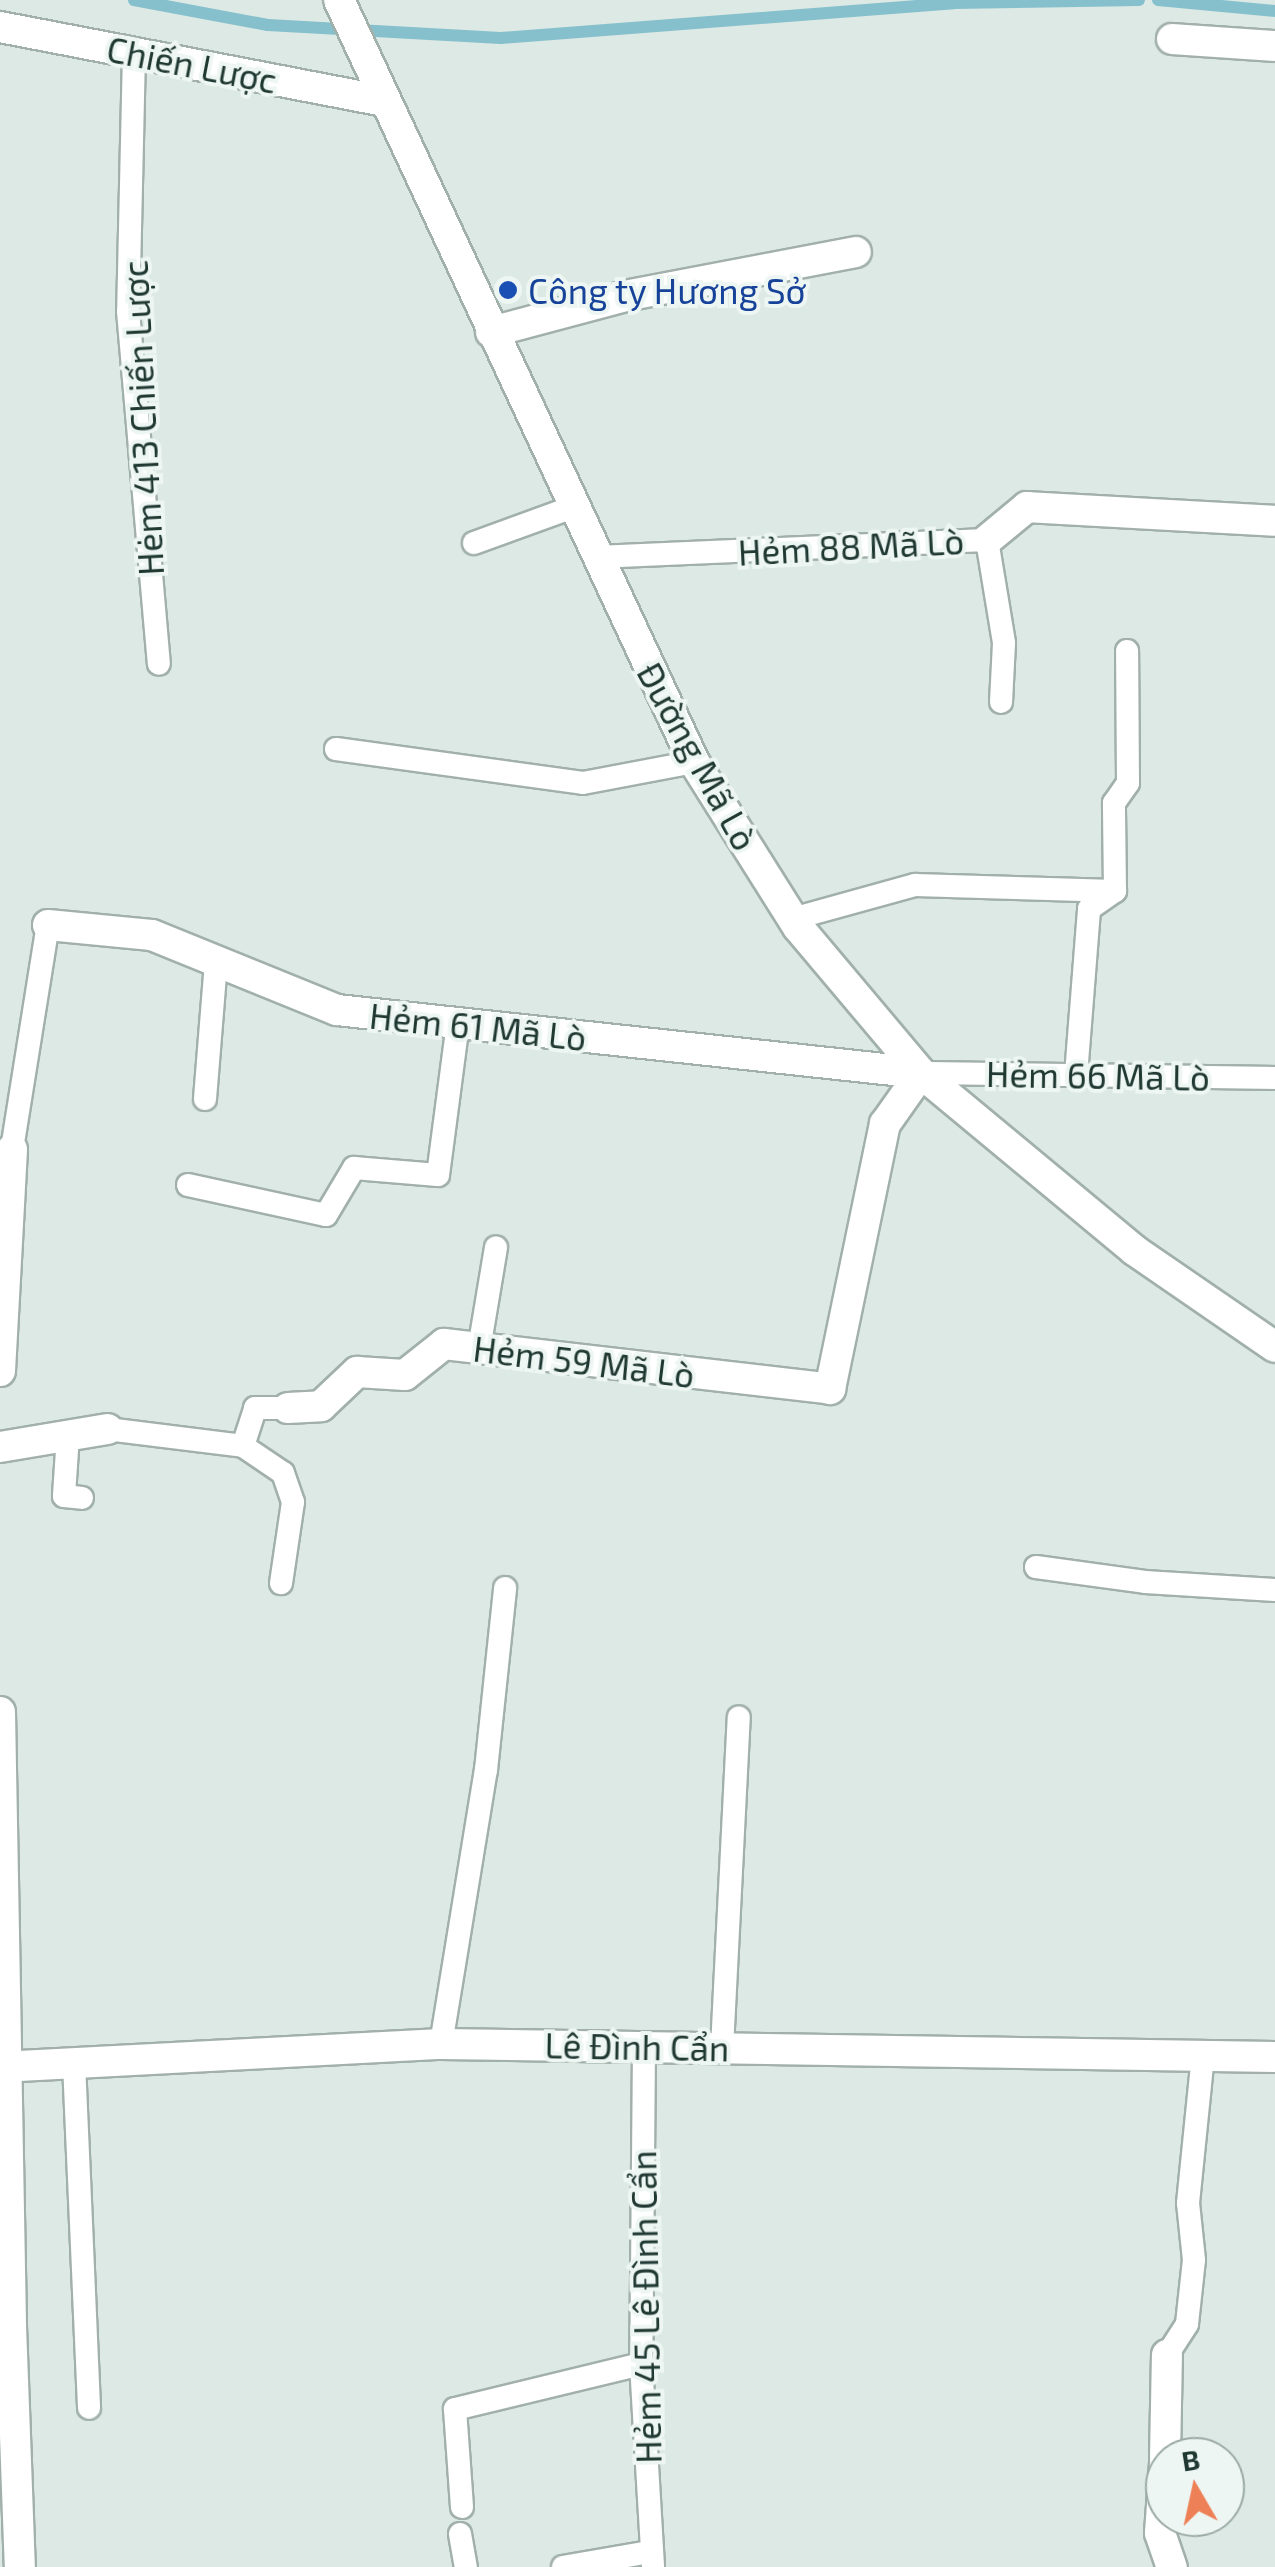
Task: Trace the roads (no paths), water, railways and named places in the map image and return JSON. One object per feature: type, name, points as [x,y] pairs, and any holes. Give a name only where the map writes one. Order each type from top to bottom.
[{"type":"street","name":"Đường Mã Lò","points":[[339,0],[694,762],[792,918],[921,1073],[1134,1250],[1275,1347]]},
{"type":"street","name":"Chiến Lược","points":[[0,27],[382,94]]},
{"type":"street","points":[[1172,39],[1275,46]]},
{"type":"street","points":[[491,332],[624,296],[856,252]]},
{"type":"street","name":"Hẻm 88 Mã Lò","points":[[986,540],[1027,506],[1275,521]]},
{"type":"street","name":"Hẻm 61 Mã Lò","points":[[48,925],[152,935],[337,1010],[921,1073]]},
{"type":"street","name":"Hẻm 59 Mã Lò","points":[[288,1408],[321,1406],[357,1372],[405,1375],[444,1344],[830,1390],[885,1124],[921,1073]]},
{"type":"street","points":[[0,1371],[4,1217],[12,1149]]},
{"type":"street","points":[[0,1447],[106,1429]]},
{"type":"street","points":[[0,1712],[3,2067],[20,2567]]},
{"type":"street","name":"Lê Đình Cẩn","points":[[3,2067],[441,2044],[1275,2057]]},
{"type":"street","points":[[1165,2437],[1167,2355]]},
{"type":"street","points":[[1161,2537],[1172,2567]]},
{"type":"lane","name":"Hėm 413 Chiến Lược","points":[[134,53],[128,311],[158,664]]},
{"type":"lane","points":[[474,544],[573,506]]},
{"type":"lane","points":[[986,540],[1004,644],[1001,702]]},
{"type":"lane","name":"Hẻm 88 Mã Lò","points":[[596,557],[986,540]]},
{"type":"lane","points":[[1115,892],[1114,803],[1128,783],[1127,651]]},
{"type":"lane","points":[[336,749],[583,784],[694,762]]},
{"type":"lane","points":[[792,918],[916,885],[1115,892]]},
{"type":"lane","points":[[1076,1075],[1089,909],[1115,892]]},
{"type":"lane","points":[[12,1149],[12,1095],[48,925]]},
{"type":"lane","points":[[204,1099],[216,960]]},
{"type":"lane","points":[[188,1185],[326,1215],[354,1168],[438,1175],[458,1024]]},
{"type":"lane","name":"Hẻm 66 Mã Lò","points":[[921,1073],[1275,1078]]},
{"type":"lane","points":[[479,1348],[496,1247]]},
{"type":"lane","name":"Hẻm 59 Mã Lò","points":[[242,1446],[255,1408],[288,1408]]},
{"type":"lane","points":[[106,1429],[242,1446],[283,1473],[294,1502],[281,1583]]},
{"type":"lane","points":[[68,1436],[64,1496],[82,1498]]},
{"type":"lane","points":[[1036,1568],[1145,1582],[1275,1590]]},
{"type":"lane","points":[[441,2044],[486,1770],[504,1588]]},
{"type":"lane","points":[[722,2048],[739,1717]]},
{"type":"lane","name":"Hẻm 45 Lê Đình Cẩn","points":[[644,2047],[641,2364],[652,2560]]},
{"type":"lane","points":[[1167,2355],[1187,2324],[1194,2260],[1188,2203],[1203,2056]]},
{"type":"lane","points":[[74,2063],[89,2408]]},
{"type":"lane","points":[[462,2508],[455,2408],[641,2364]]},
{"type":"lane","points":[[460,2534],[466,2567]]},
{"type":"lane","points":[[563,2567],[652,2560]]},
{"type":"waterway","points":[[134,0],[268,25],[501,38],[954,3],[1139,0]]},
{"type":"waterway","points":[[1158,0],[1275,11]]},
{"type":"place","name":"Công ty Hương Sở","points":[[508,290]]}]
